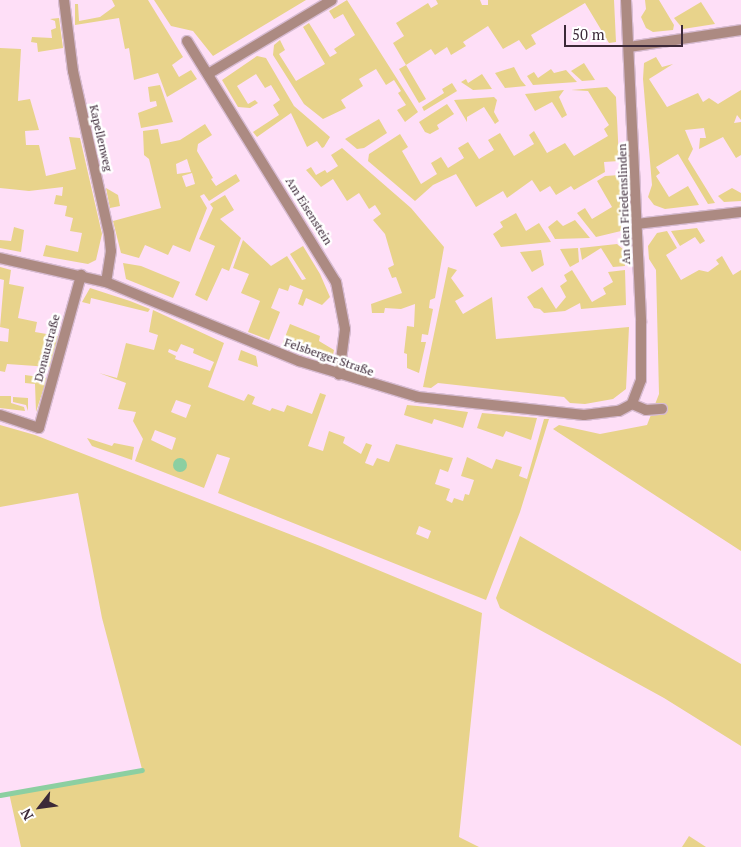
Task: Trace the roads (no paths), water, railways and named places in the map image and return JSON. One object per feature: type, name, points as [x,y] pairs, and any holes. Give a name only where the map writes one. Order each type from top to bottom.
[{"type":"street","name":"Kapellenweg","points":[[64,0],[73,71],[109,233],[111,251],[106,282]]},
{"type":"street","points":[[208,74],[332,0]]},
{"type":"street","name":"An den Friedenslinden","points":[[626,0],[637,224],[641,380],[632,404]]},
{"type":"street","points":[[629,47],[741,30]]},
{"type":"street","name":"Am Eisenstein","points":[[188,41],[336,282],[345,329],[339,375]]},
{"type":"street","points":[[637,224],[741,212]]},
{"type":"street","name":"Felsberger Straße","points":[[0,258],[106,282],[236,338],[339,375],[418,397],[547,411],[604,414],[632,404]]},
{"type":"street","name":"Donaustraße","points":[[0,415],[38,428],[80,275]]},
{"type":"street","points":[[632,404],[646,410],[662,409]]},
{"type":"waterway","points":[[0,795],[142,770]]}]
